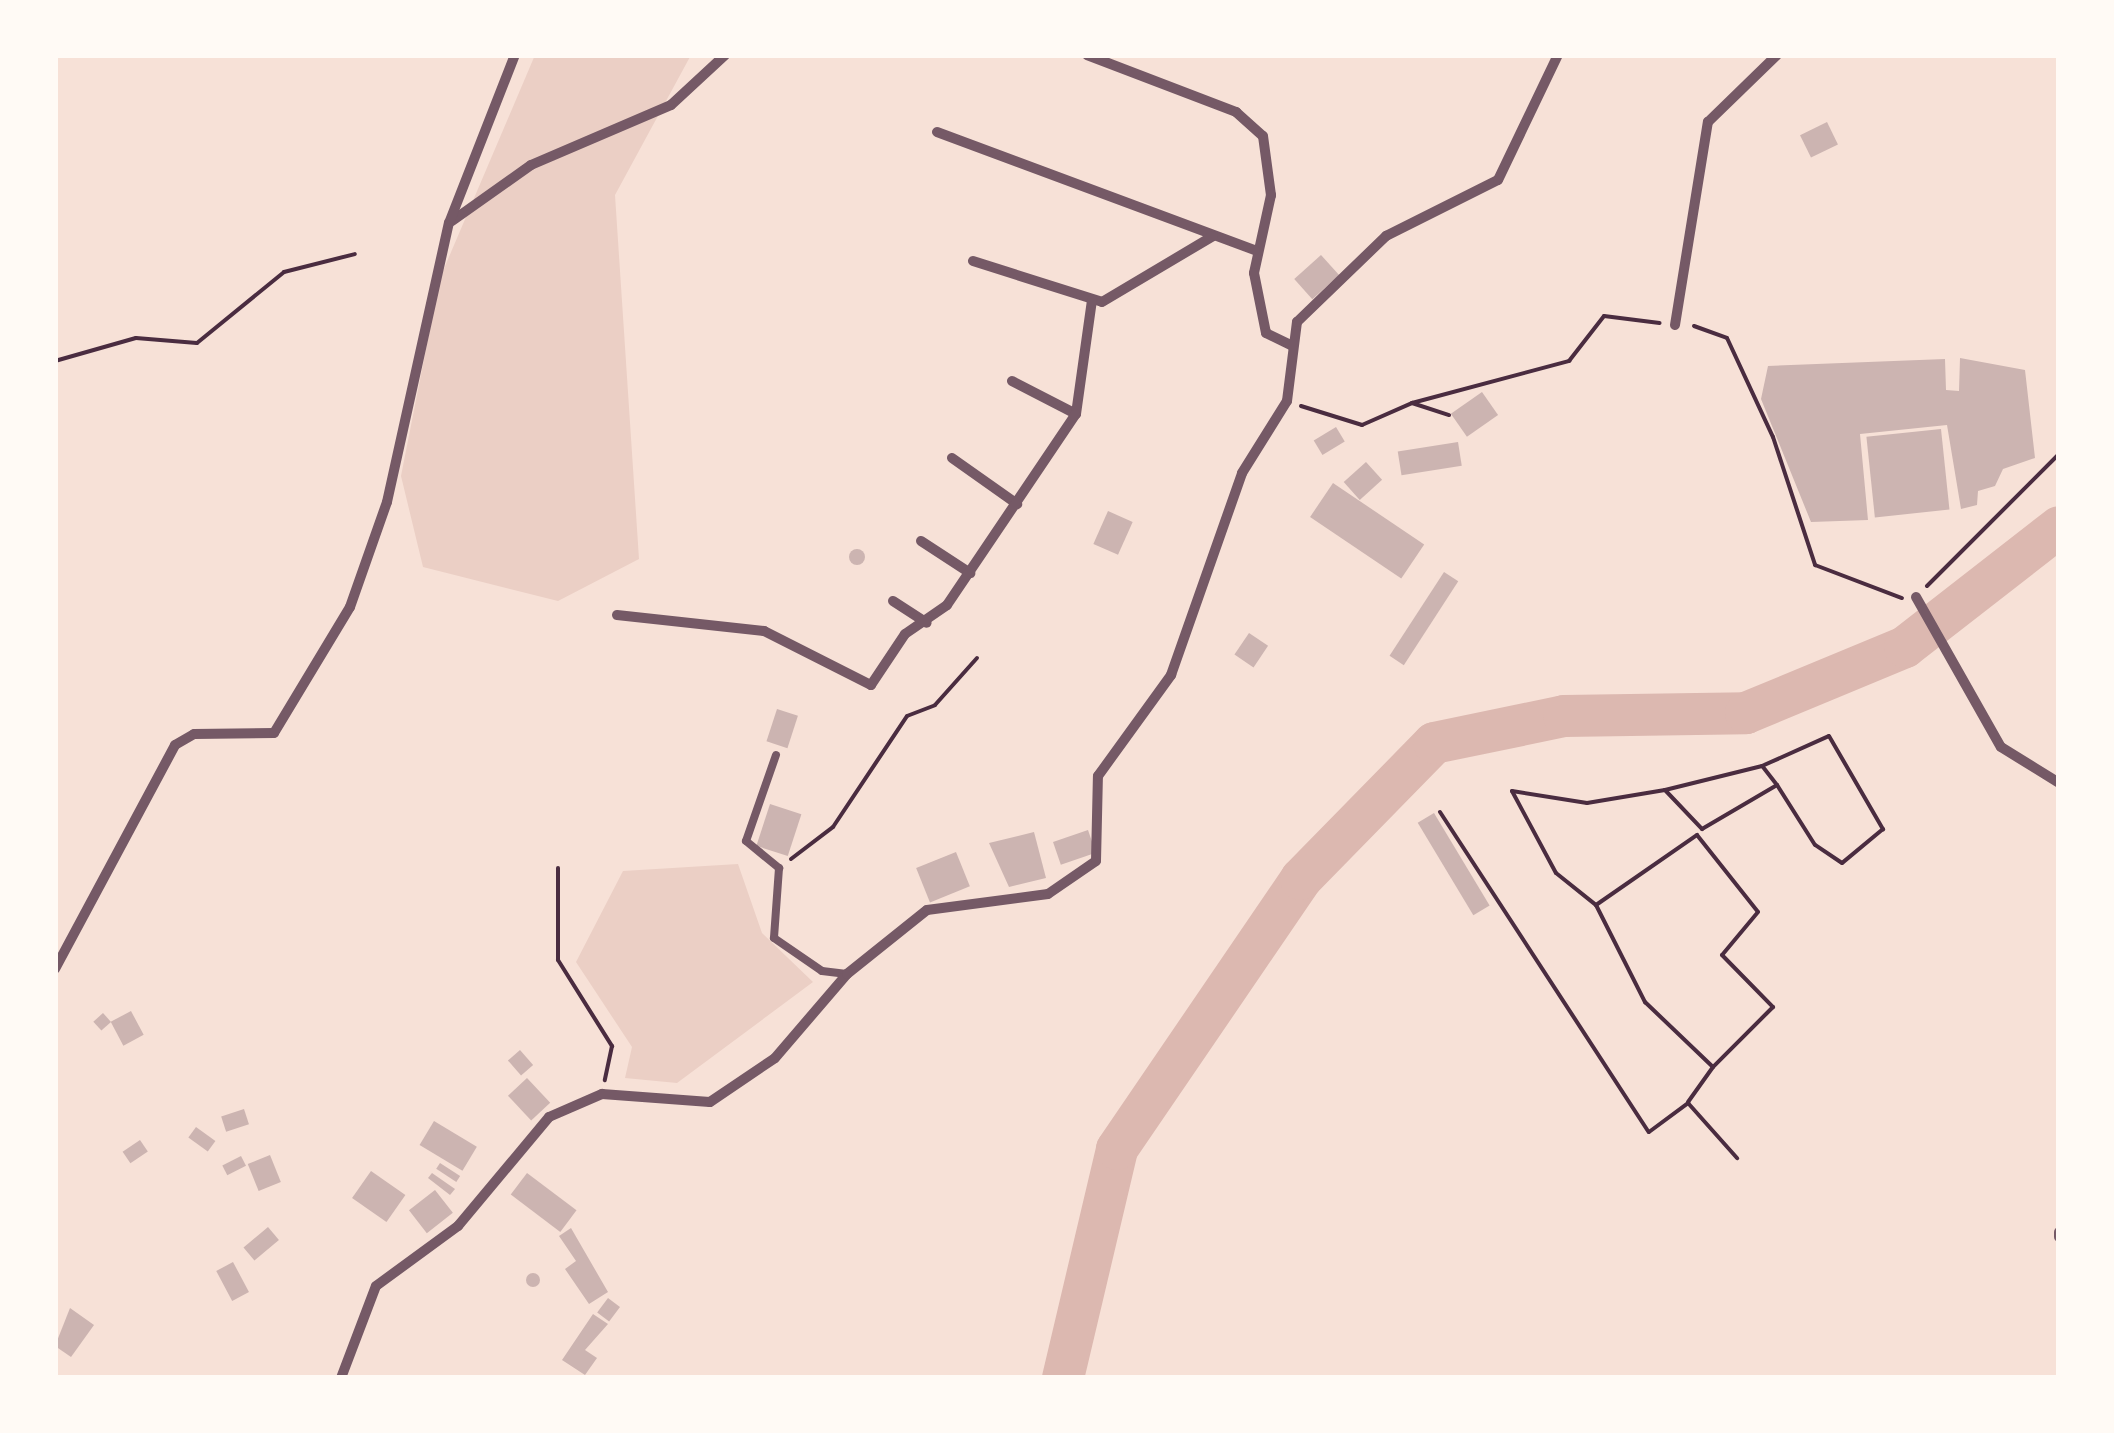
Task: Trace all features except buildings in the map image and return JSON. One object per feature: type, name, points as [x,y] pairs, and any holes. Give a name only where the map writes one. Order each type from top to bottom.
[{"type":"street","points":[[55,968],[175,745],[194,734],[274,733],[350,607],[387,502],[449,223],[515,55]]},
{"type":"street","points":[[449,223],[532,165],[671,105],[726,55]]},
{"type":"street","points":[[1087,55],[1236,112],[1263,136],[1271,195],[1255,250],[1266,332],[1291,344]]},
{"type":"street","points":[[341,1378],[376,1286],[458,1226],[549,1117],[602,1094],[710,1102],[775,1058],[846,974],[927,910],[1048,894],[1096,861],[1102,766],[1170,675],[1230,502],[1287,402],[1291,344],[1297,322],[1376,244],[1498,180],[1558,55]]},
{"type":"street","points":[[1675,325],[1708,122],[1777,55]]},
{"type":"street","points":[[937,132],[1255,250]]},
{"type":"street","points":[[974,260],[1092,300],[1183,261],[1213,236]]},
{"type":"street","points":[[618,616],[764,631],[871,684],[905,634],[927,623],[970,572],[1076,414],[1092,300]]},
{"type":"street","points":[[1012,381],[1076,414]]},
{"type":"street","points":[[952,458],[1017,504]]},
{"type":"street","points":[[921,540],[970,572]]},
{"type":"street","points":[[1916,596],[2001,746],[2059,783]]},
{"type":"street","points":[[892,600],[927,623]]},
{"type":"lane","points":[[776,755],[746,841],[779,868],[774,938],[822,970],[846,974]]},
{"type":"path","points":[[55,361],[136,338],[197,342],[284,272],[355,254]]},
{"type":"path","points":[[1287,402],[1362,424],[1412,403],[1568,361],[1604,316],[1675,325],[1727,338],[1773,436],[1815,565],[1890,600],[1916,596],[2059,454]]},
{"type":"path","points":[[1412,403],[1449,416]]},
{"type":"path","points":[[779,868],[833,826],[907,716],[935,704],[977,658]]},
{"type":"path","points":[[1713,1067],[1645,1002],[1596,904],[1556,873],[1512,791],[1587,804],[1666,790],[1762,766],[1829,736],[1883,829],[1842,862],[1815,845],[1762,766]]},
{"type":"path","points":[[1666,790],[1702,829],[1777,785]]},
{"type":"path","points":[[1440,812],[1649,1132],[1688,1103],[1713,1067],[1774,1006],[1722,955],[1758,912],[1696,835],[1596,904]]},
{"type":"path","points":[[558,868],[558,960],[612,1046],[602,1094]]},
{"type":"path","points":[[1688,1103],[1737,1158]]},
{"type":"shaded area","points":[[535,55],[691,55],[615,195],[639,559],[558,601],[423,567],[401,476],[440,278]]},
{"type":"shaded area","points":[[738,864],[762,933],[813,982],[677,1083],[625,1078],[632,1047],[576,962],[623,871]]},
{"type":"waterway","points":[[1063,1378],[1117,1149],[1301,879],[1434,743],[1564,716],[1746,713],[1905,647],[2059,527]]}]
